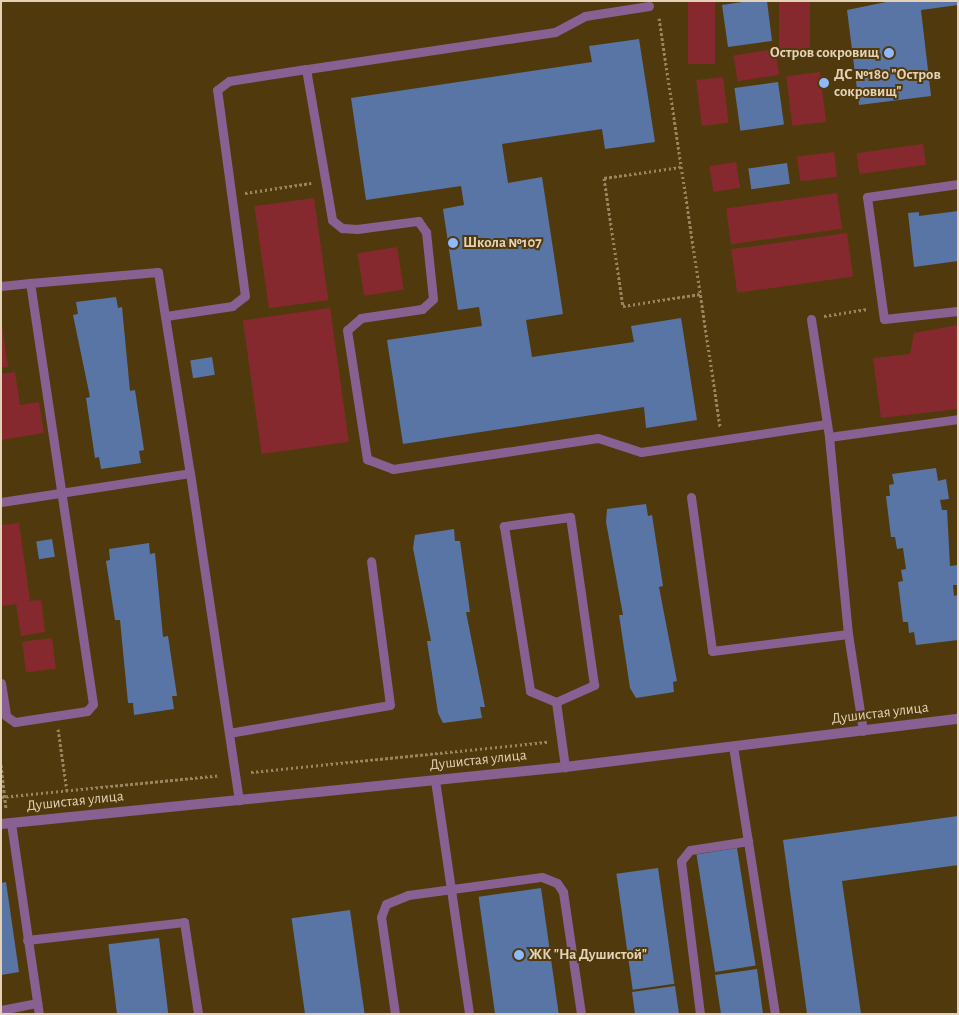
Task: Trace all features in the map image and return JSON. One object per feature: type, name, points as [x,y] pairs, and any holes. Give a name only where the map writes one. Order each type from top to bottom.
[{"type":"street","name":"Душистая улица","points":[[7,823],[565,766],[958,719]]},
{"type":"lane","points":[[166,316],[232,306],[245,296],[217,90],[229,81],[556,32],[585,16],[649,6]]},
{"type":"lane","points":[[306,69],[327,211],[342,228],[418,221],[426,232],[433,299],[422,309],[361,318],[347,330],[363,449],[372,463],[393,468],[598,438],[641,452],[827,424]]},
{"type":"lane","points":[[958,184],[867,197],[884,318],[958,310]]},
{"type":"lane","points":[[1,286],[154,270],[160,276],[239,800]]},
{"type":"lane","points":[[1,683],[9,721],[87,711],[93,704],[30,283]]},
{"type":"lane","points":[[811,318],[830,437],[848,634],[863,731]]},
{"type":"lane","points":[[830,437],[958,419]]},
{"type":"lane","points":[[1,502],[190,474]]},
{"type":"lane","points":[[691,497],[712,651],[848,634]]},
{"type":"lane","points":[[570,517],[594,684],[556,702],[530,691],[504,526],[570,517]]},
{"type":"lane","points":[[229,732],[390,705],[372,561]]},
{"type":"lane","points":[[556,702],[565,766]]},
{"type":"lane","points":[[733,746],[774,1014]]},
{"type":"lane","points":[[435,780],[469,1014]]},
{"type":"lane","points":[[7,823],[39,1014]]},
{"type":"lane","points":[[700,1014],[681,861],[690,850],[748,841]]},
{"type":"lane","points":[[395,1014],[382,910],[393,900],[452,889],[542,877],[557,883],[563,892],[581,1014]]},
{"type":"lane","points":[[28,940],[184,922],[198,1014]]},
{"type":"lane","points":[[1,1010],[37,1003]]},
{"type":"path","points":[[649,6],[657,5],[722,440]]},
{"type":"path","points":[[681,167],[604,178],[623,306],[700,294]]},
{"type":"path","points":[[232,195],[323,182]]},
{"type":"path","points":[[811,318],[883,307]]},
{"type":"path","points":[[56,716],[67,792]]},
{"type":"path","points":[[3,797],[67,792],[561,740]]},
{"type":"path","points":[[1,764],[7,823]]},
{"type":"shaded area","points":[[688,1],[715,1],[715,64],[688,64]]},
{"type":"shaded area","points":[[779,1],[810,1],[810,58],[779,58]]},
{"type":"shaded area","points":[[775,49],[779,75],[738,81],[734,56]]},
{"type":"shaded area","points":[[820,72],[826,122],[792,126],[786,76]]},
{"type":"shaded area","points":[[723,77],[729,123],[702,126],[696,80]]},
{"type":"shaded area","points":[[923,144],[926,165],[860,174],[857,153]]},
{"type":"shaded area","points":[[834,152],[837,177],[800,181],[797,157]]},
{"type":"shaded area","points":[[736,162],[740,188],[713,192],[709,166]]},
{"type":"shaded area","points":[[837,193],[842,229],[731,244],[726,209]]},
{"type":"shaded area","points":[[314,198],[328,300],[269,308],[255,206]]},
{"type":"shaded area","points":[[847,233],[853,277],[737,293],[731,249]]},
{"type":"shaded area","points":[[397,247],[404,289],[364,296],[357,253]]},
{"type":"shaded area","points":[[330,308],[349,442],[262,454],[243,320]]},
{"type":"shaded area","points":[[1,319],[8,367],[1,368]]},
{"type":"shaded area","points":[[958,325],[958,409],[881,418],[873,358],[910,354],[914,333]]},
{"type":"shaded area","points":[[15,372],[20,405],[39,402],[44,433],[1,440],[1,374]]},
{"type":"shaded area","points":[[19,523],[30,601],[41,600],[45,632],[21,636],[16,604],[2,606],[1,601],[1,525]]},
{"type":"shaded area","points":[[52,638],[56,669],[26,672],[22,642]]},
{"type":"building","points":[[749,1],[767,1],[772,41],[728,47],[722,5]]},
{"type":"building","name":"Остров сокровищ","points":[[891,1],[958,1],[958,5],[921,10],[931,96],[859,105],[847,10]]},
{"type":"building","points":[[639,39],[655,142],[605,149],[602,129],[502,144],[508,183],[542,177],[563,314],[526,320],[532,357],[634,342],[631,326],[681,318],[697,420],[646,428],[644,407],[403,444],[387,340],[482,326],[479,307],[458,310],[443,209],[464,205],[461,186],[366,200],[351,98],[592,62],[589,46]]},
{"type":"building","points":[[778,82],[784,125],[740,131],[734,88]]},
{"type":"building","points":[[787,163],[790,184],[751,189],[748,168]]},
{"type":"building","points":[[958,211],[958,261],[914,267],[908,213],[919,212],[919,216]]},
{"type":"building","points":[[116,297],[118,308],[122,307],[130,391],[135,390],[144,450],[139,451],[141,463],[101,469],[99,457],[95,458],[86,398],[90,397],[73,315],[78,314],[76,302]]},
{"type":"building","points":[[212,357],[215,375],[193,378],[190,360]]},
{"type":"building","points":[[936,468],[938,481],[946,479],[949,499],[940,500],[942,510],[947,510],[950,566],[958,565],[958,585],[953,585],[954,596],[958,595],[958,640],[916,645],[914,632],[909,633],[908,622],[903,622],[898,582],[903,581],[901,570],[906,569],[903,548],[897,549],[895,537],[891,537],[886,496],[890,496],[889,485],[894,484],[892,474]]},
{"type":"building","points":[[646,504],[648,516],[652,515],[663,586],[659,587],[677,681],[673,682],[674,692],[636,698],[630,688],[619,615],[623,615],[606,522],[607,509]]},
{"type":"building","points":[[454,529],[455,541],[460,541],[470,612],[466,612],[485,707],[480,707],[482,718],[443,723],[438,713],[427,641],[431,641],[413,548],[415,535]]},
{"type":"building","points":[[52,539],[55,557],[39,559],[36,542]]},
{"type":"building","points":[[149,543],[150,554],[155,553],[163,637],[168,636],[177,696],[172,696],[174,709],[134,715],[133,703],[128,703],[120,620],[115,620],[106,561],[110,560],[109,549]]},
{"type":"building","points":[[958,816],[958,865],[842,881],[861,1014],[807,1014],[783,840]]},
{"type":"building","points":[[737,848],[756,966],[715,972],[697,854]]},
{"type":"building","points":[[658,868],[674,984],[633,990],[616,874]]},
{"type":"building","points":[[6,882],[19,972],[1,975],[1,883]]},
{"type":"building","name":"ЖК \"На Душистой\"","points":[[541,888],[559,1014],[495,1014],[479,897]]},
{"type":"building","points":[[350,910],[365,1014],[305,1014],[292,918]]},
{"type":"building","points":[[159,938],[168,1014],[117,1014],[108,944]]},
{"type":"building","points":[[757,969],[763,1014],[721,1014],[715,975]]},
{"type":"building","points":[[675,986],[679,1014],[635,1014],[632,992]]},
{"type":"place","name":"Остров сокровищ","points":[[889,53]]},
{"type":"place","name":"ДС №180 \"Остров сокровищ\"","points":[[824,83]]},
{"type":"place","name":"Школа №107","points":[[453,243]]},
{"type":"place","name":"ЖК \"На Душистой\"","points":[[519,955]]}]
